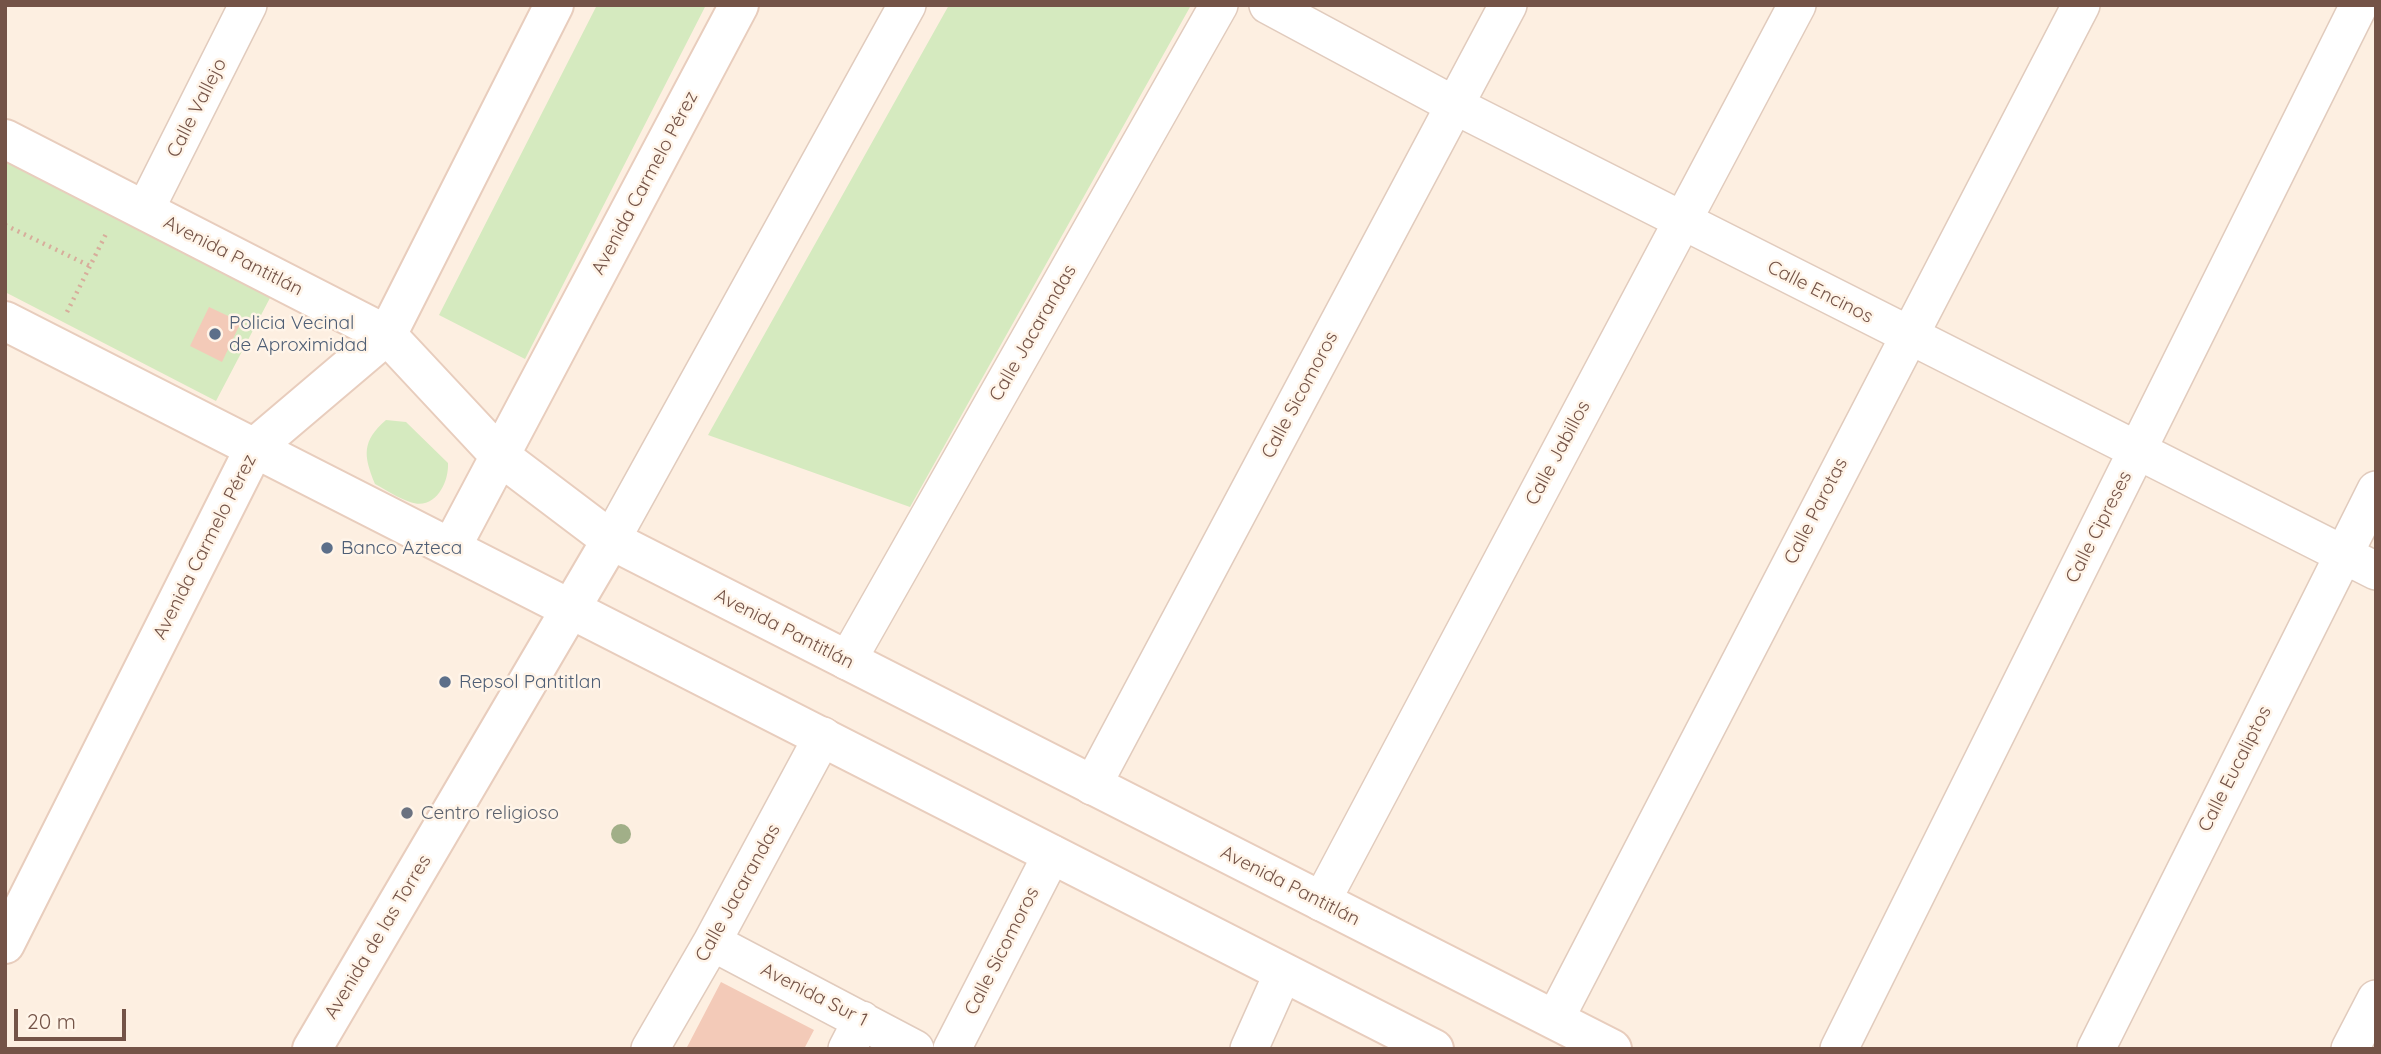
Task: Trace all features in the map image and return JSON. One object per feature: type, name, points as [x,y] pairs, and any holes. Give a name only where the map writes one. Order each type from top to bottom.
[{"type":"main road","name":"Avenida Carmelo Pérez","points":[[5,944],[255,447],[387,335],[554,5]]},
{"type":"main road","name":"Avenida Carmelo Pérez","points":[[453,546],[739,5]]},
{"type":"main road","name":"Avenida Pantitlán","points":[[5,139],[387,335],[500,456],[611,540],[1612,1049]]},
{"type":"main road","points":[[5,321],[453,546],[1434,1049]]},
{"type":"main road","points":[[572,608],[611,540]]},
{"type":"main road","name":"Avenida de las Torres","points":[[312,1049],[572,608]]},
{"type":"street","name":"Calle Vallejo","points":[[134,205],[248,5]]},
{"type":"street","points":[[611,540],[907,5]]},
{"type":"street","name":"Calle Jacarandas","points":[[847,661],[1219,5]]},
{"type":"street","name":"Calle Encinos","points":[[1268,5],[1454,105],[1907,336],[2376,570]]},
{"type":"street","name":"Calle Sicomoros","points":[[1092,786],[1508,5]]},
{"type":"street","name":"Calle Jabillos","points":[[1321,902],[1797,5]]},
{"type":"street","name":"Calle Parotas","points":[[1555,1019],[2081,5]]},
{"type":"street","name":"Calle Cipreses","points":[[1839,1049],[2359,5]]},
{"type":"street","name":"Calle Eucaliptos","points":[[2096,1049],[2376,490]]},
{"type":"street","name":"Calle Jacarandas","points":[[650,1049],[712,942],[823,736]]},
{"type":"street","name":"Calle Sicomoros","points":[[952,1049],[1052,854]]},
{"type":"street","name":"Avenida Sur 1","points":[[712,942],[855,1034],[915,1049]]},
{"type":"street","points":[[1249,1049],[1283,973]]},
{"type":"street","points":[[2350,1049],[2376,999]]},
{"type":"path","points":[[51,344],[90,267],[134,205]]},
{"type":"path","points":[[5,225],[90,267]]},
{"type":"green space","points":[[597,5],[706,5],[525,359],[439,315]]},
{"type":"green space","points":[[949,5],[1190,7],[910,507],[708,435]]},
{"type":"green space","points":[[5,159],[271,296],[216,401],[5,292]]},
{"type":"green space","points":[[386,420],[406,422],[448,463],[443,487],[427,503],[410,502],[375,484],[368,465],[367,449],[372,435]]},
{"type":"building","name":"Policia Vecinal de Aproximidad","points":[[209,307],[241,322],[222,362],[190,346]]},
{"type":"building","points":[[721,982],[814,1030],[804,1049],[686,1049]]},
{"type":"place","name":"Policia Vecinal de Aproximidad","points":[[215,334]]},
{"type":"place","name":"Banco Azteca","points":[[327,548]]},
{"type":"place","name":"Repsol Pantitlan","points":[[445,682]]},
{"type":"place","name":"Centro religioso","points":[[407,813]]}]
